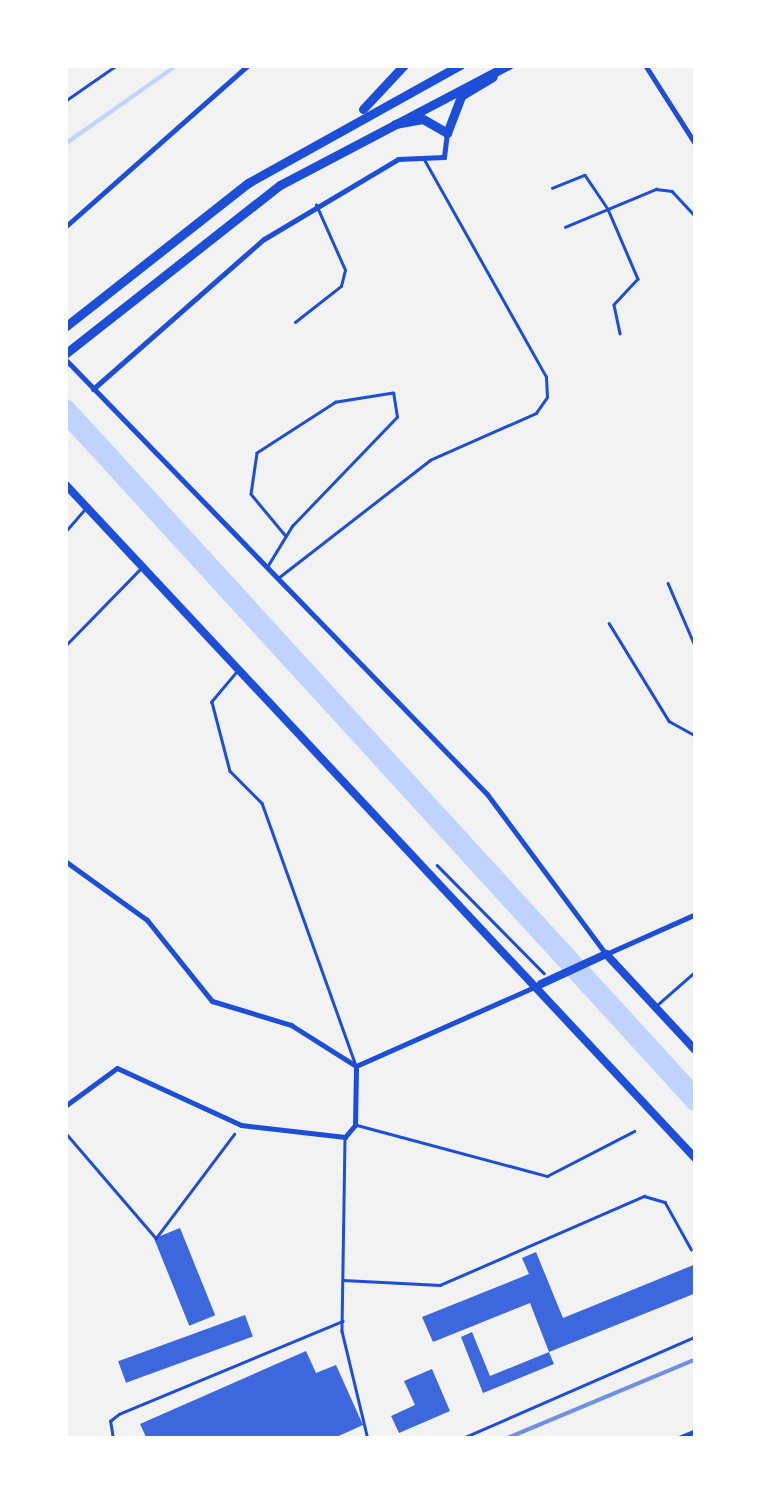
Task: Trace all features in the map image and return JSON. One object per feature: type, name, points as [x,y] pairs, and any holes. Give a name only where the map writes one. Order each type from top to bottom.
[{"type":"highway","points":[[340,127],[404,65]]},
{"type":"highway","points":[[65,328],[218,204],[340,127],[460,65]]},
{"type":"highway","points":[[351,142],[416,118],[447,134],[461,96],[512,65]]},
{"type":"highway","points":[[65,356],[95,325],[200,240],[351,142],[512,65]]},
{"type":"main road","points":[[65,484],[542,984],[696,1158]]},
{"type":"main road","points":[[542,984],[606,954],[696,1050]]},
{"type":"street","points":[[65,227],[248,65]]},
{"type":"street","points":[[645,65],[696,145]]},
{"type":"street","points":[[93,388],[316,204],[398,160],[444,157],[447,134]]},
{"type":"street","points":[[65,356],[486,794],[606,954],[696,914]]},
{"type":"street","points":[[65,861],[146,920],[212,1002],[291,1025],[356,1066]]},
{"type":"street","points":[[356,1066],[542,984]]},
{"type":"street","points":[[65,1106],[117,1068],[240,1125],[345,1137],[355,1124],[356,1066]]},
{"type":"street","points":[[676,1439],[696,1432]]},
{"type":"lane","points":[[277,579],[430,460],[536,413],[547,397],[546,377],[425,159]]},
{"type":"lane","points":[[552,188],[585,175],[608,209],[638,280],[614,305],[620,333]]},
{"type":"lane","points":[[565,227],[656,189],[672,191],[696,217]]},
{"type":"lane","points":[[295,322],[341,286],[345,270],[316,204]]},
{"type":"lane","points":[[267,568],[285,535],[398,417],[393,393],[336,402],[257,454],[251,494],[285,535]]},
{"type":"lane","points":[[65,532],[87,507]]},
{"type":"lane","points":[[65,646],[143,566]]},
{"type":"lane","points":[[668,584],[696,648]]},
{"type":"lane","points":[[609,623],[668,721],[696,736]]},
{"type":"lane","points":[[241,668],[212,702],[230,770],[262,802],[356,1066]]},
{"type":"lane","points":[[655,1008],[696,970]]},
{"type":"lane","points":[[355,1124],[534,1176],[564,1172],[634,1130]]},
{"type":"lane","points":[[345,1137],[342,1321],[368,1439]]},
{"type":"lane","points":[[343,1280],[440,1285],[644,1196],[664,1202],[691,1249]]},
{"type":"lane","points":[[112,1439],[110,1420],[118,1414],[342,1321]]},
{"type":"lane","points":[[463,1438],[696,1336]]},
{"type":"path","points":[[65,102],[116,65]]},
{"type":"path","points":[[65,1132],[156,1238],[240,1125]]},
{"type":"building","points":[[180,1228],[215,1315],[189,1326],[154,1238]]},
{"type":"building","points":[[536,1252],[563,1318],[696,1264],[696,1293],[549,1352],[530,1303],[433,1342],[422,1317],[529,1274],[522,1258]]},
{"type":"building","points":[[245,1315],[253,1337],[126,1383],[118,1361]]},
{"type":"building","points":[[472,1332],[490,1376],[549,1352],[554,1364],[483,1393],[461,1337]]},
{"type":"building","points":[[306,1351],[316,1373],[336,1365],[363,1425],[332,1439],[147,1439],[140,1424]]},
{"type":"building","points":[[432,1369],[450,1411],[399,1433],[391,1416],[415,1405],[404,1381]]},
{"type":"waterway","points":[[65,144],[177,65]]},
{"type":"waterway","points":[[65,410],[696,1100]]},
{"type":"railway","points":[[505,1439],[696,1359]]}]
